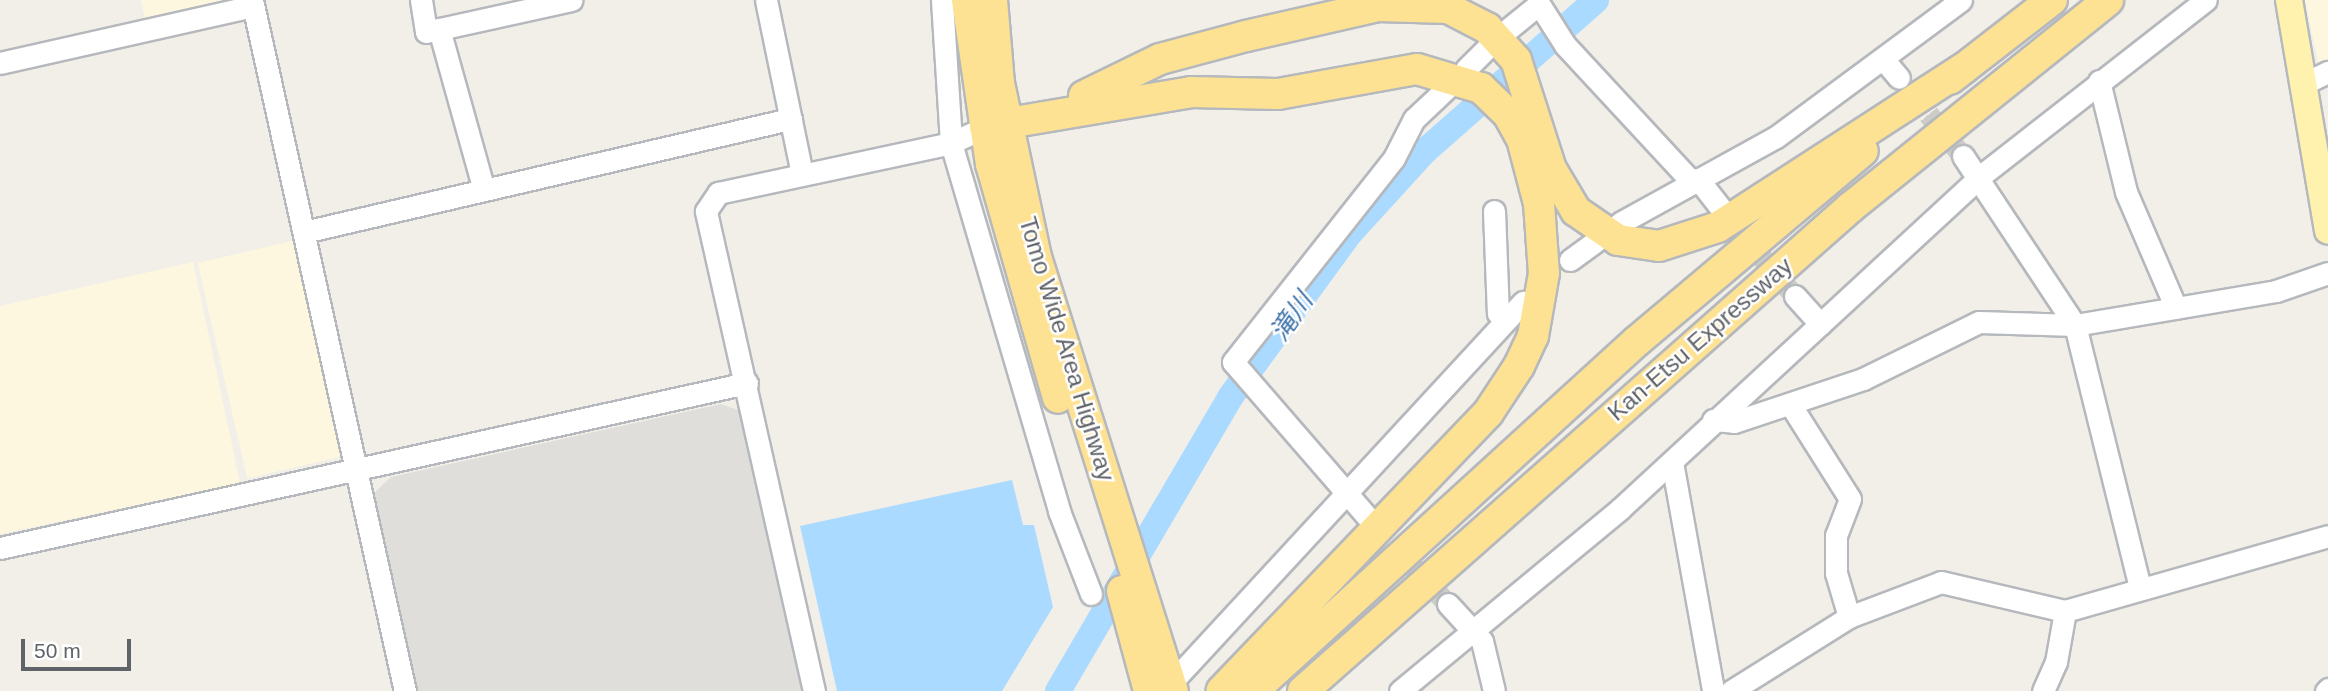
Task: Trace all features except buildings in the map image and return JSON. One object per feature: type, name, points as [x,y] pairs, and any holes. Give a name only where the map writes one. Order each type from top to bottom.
[{"type":"highway","name":"Tomo Wide Area Highway","points":[[967,0],[1051,311],[1133,599],[1164,688]]},
{"type":"highway","name":"Tomo Wide Area Highway","points":[[992,0],[999,123]]},
{"type":"highway","name":"Kan-Etsu Expressway","points":[[1253,691],[1636,341],[1964,68],[2052,0]]},
{"type":"highway","name":"Kan-Etsu Expressway","points":[[1303,691],[1851,207],[2108,0]]},
{"type":"highway","points":[[999,123],[1090,95],[1184,52],[1378,6],[1448,8],[1498,38],[1531,94],[1551,169],[1576,211],[1619,240],[1659,246],[1718,227],[1964,68]]},
{"type":"highway","points":[[999,123],[1191,92],[1278,94],[1417,69],[1459,78],[1508,114],[1532,170],[1544,273],[1533,336],[1519,366],[1488,413],[1221,691]]},
{"type":"main road","points":[[2289,0],[2328,231]]},
{"type":"street","points":[[421,0],[426,32],[572,0]]},
{"type":"street","points":[[766,0],[802,174]]},
{"type":"street","points":[[942,0],[951,143],[1059,511],[1091,594]]},
{"type":"street","points":[[1620,223],[1776,137],[1884,60],[1961,0]]},
{"type":"street","points":[[1400,691],[1471,627],[1672,462],[1713,420],[1978,178],[2099,80],[2206,0]]},
{"type":"street","points":[[0,63],[253,3],[405,691]]},
{"type":"street","points":[[1370,520],[1233,362],[1307,262],[1394,158],[1414,119],[1498,38],[1539,4],[1564,45],[1722,210]]},
{"type":"street","points":[[439,29],[484,190]]},
{"type":"street","points":[[1884,60],[1899,78]]},
{"type":"street","points":[[2303,84],[2328,72]]},
{"type":"street","points":[[2099,80],[2126,192],[2176,308]]},
{"type":"street","points":[[304,232],[791,119]]},
{"type":"street","points":[[814,691],[747,383],[706,211],[718,193],[951,143],[999,123]]},
{"type":"street","points":[[1963,156],[2075,325],[2140,587]]},
{"type":"street","points":[[1494,211],[1498,313],[1504,319]]},
{"type":"street","points":[[1570,260],[1595,242]]},
{"type":"street","points":[[1713,420],[1734,422],[1863,379],[1979,322],[2075,325],[2276,291],[2328,273]]},
{"type":"street","points":[[1795,296],[1820,324]]},
{"type":"street","points":[[1164,688],[1349,498],[1504,319],[1523,302]]},
{"type":"street","points":[[0,548],[747,383]]},
{"type":"street","points":[[1790,404],[1850,499],[1836,535],[1836,573],[1849,617]]},
{"type":"street","points":[[1672,462],[1707,689]]},
{"type":"street","points":[[1731,691],[1849,617],[1941,582],[2065,611],[2140,587],[2328,536]]},
{"type":"street","points":[[1448,604],[1482,641],[1494,691]]},
{"type":"street","points":[[2043,691],[2065,611]]},
{"type":"shaded area","points":[[141,0],[242,0],[146,24]]},
{"type":"shaded area","points":[[2305,0],[2328,0],[2328,62],[2319,65]]},
{"type":"shaded area","points":[[297,240],[347,455],[247,478],[198,263]]},
{"type":"shaded area","points":[[193,262],[240,483],[0,534],[0,306]]},
{"type":"shaded area","points":[[721,404],[741,411],[803,691],[418,691],[373,494],[391,477]]},
{"type":"water","points":[[1012,480],[1023,525],[1034,525],[1053,607],[1002,691],[837,691],[800,526]]},
{"type":"waterway","name":"滝川","points":[[1058,691],[1231,396],[1350,233],[1425,151],[1596,0]]},
{"type":"tunnel","points":[[1909,90],[1963,156]]},
{"type":"tunnel","points":[[1722,210],[1795,296]]},
{"type":"tunnel","points":[[1370,520],[1448,604]]}]
